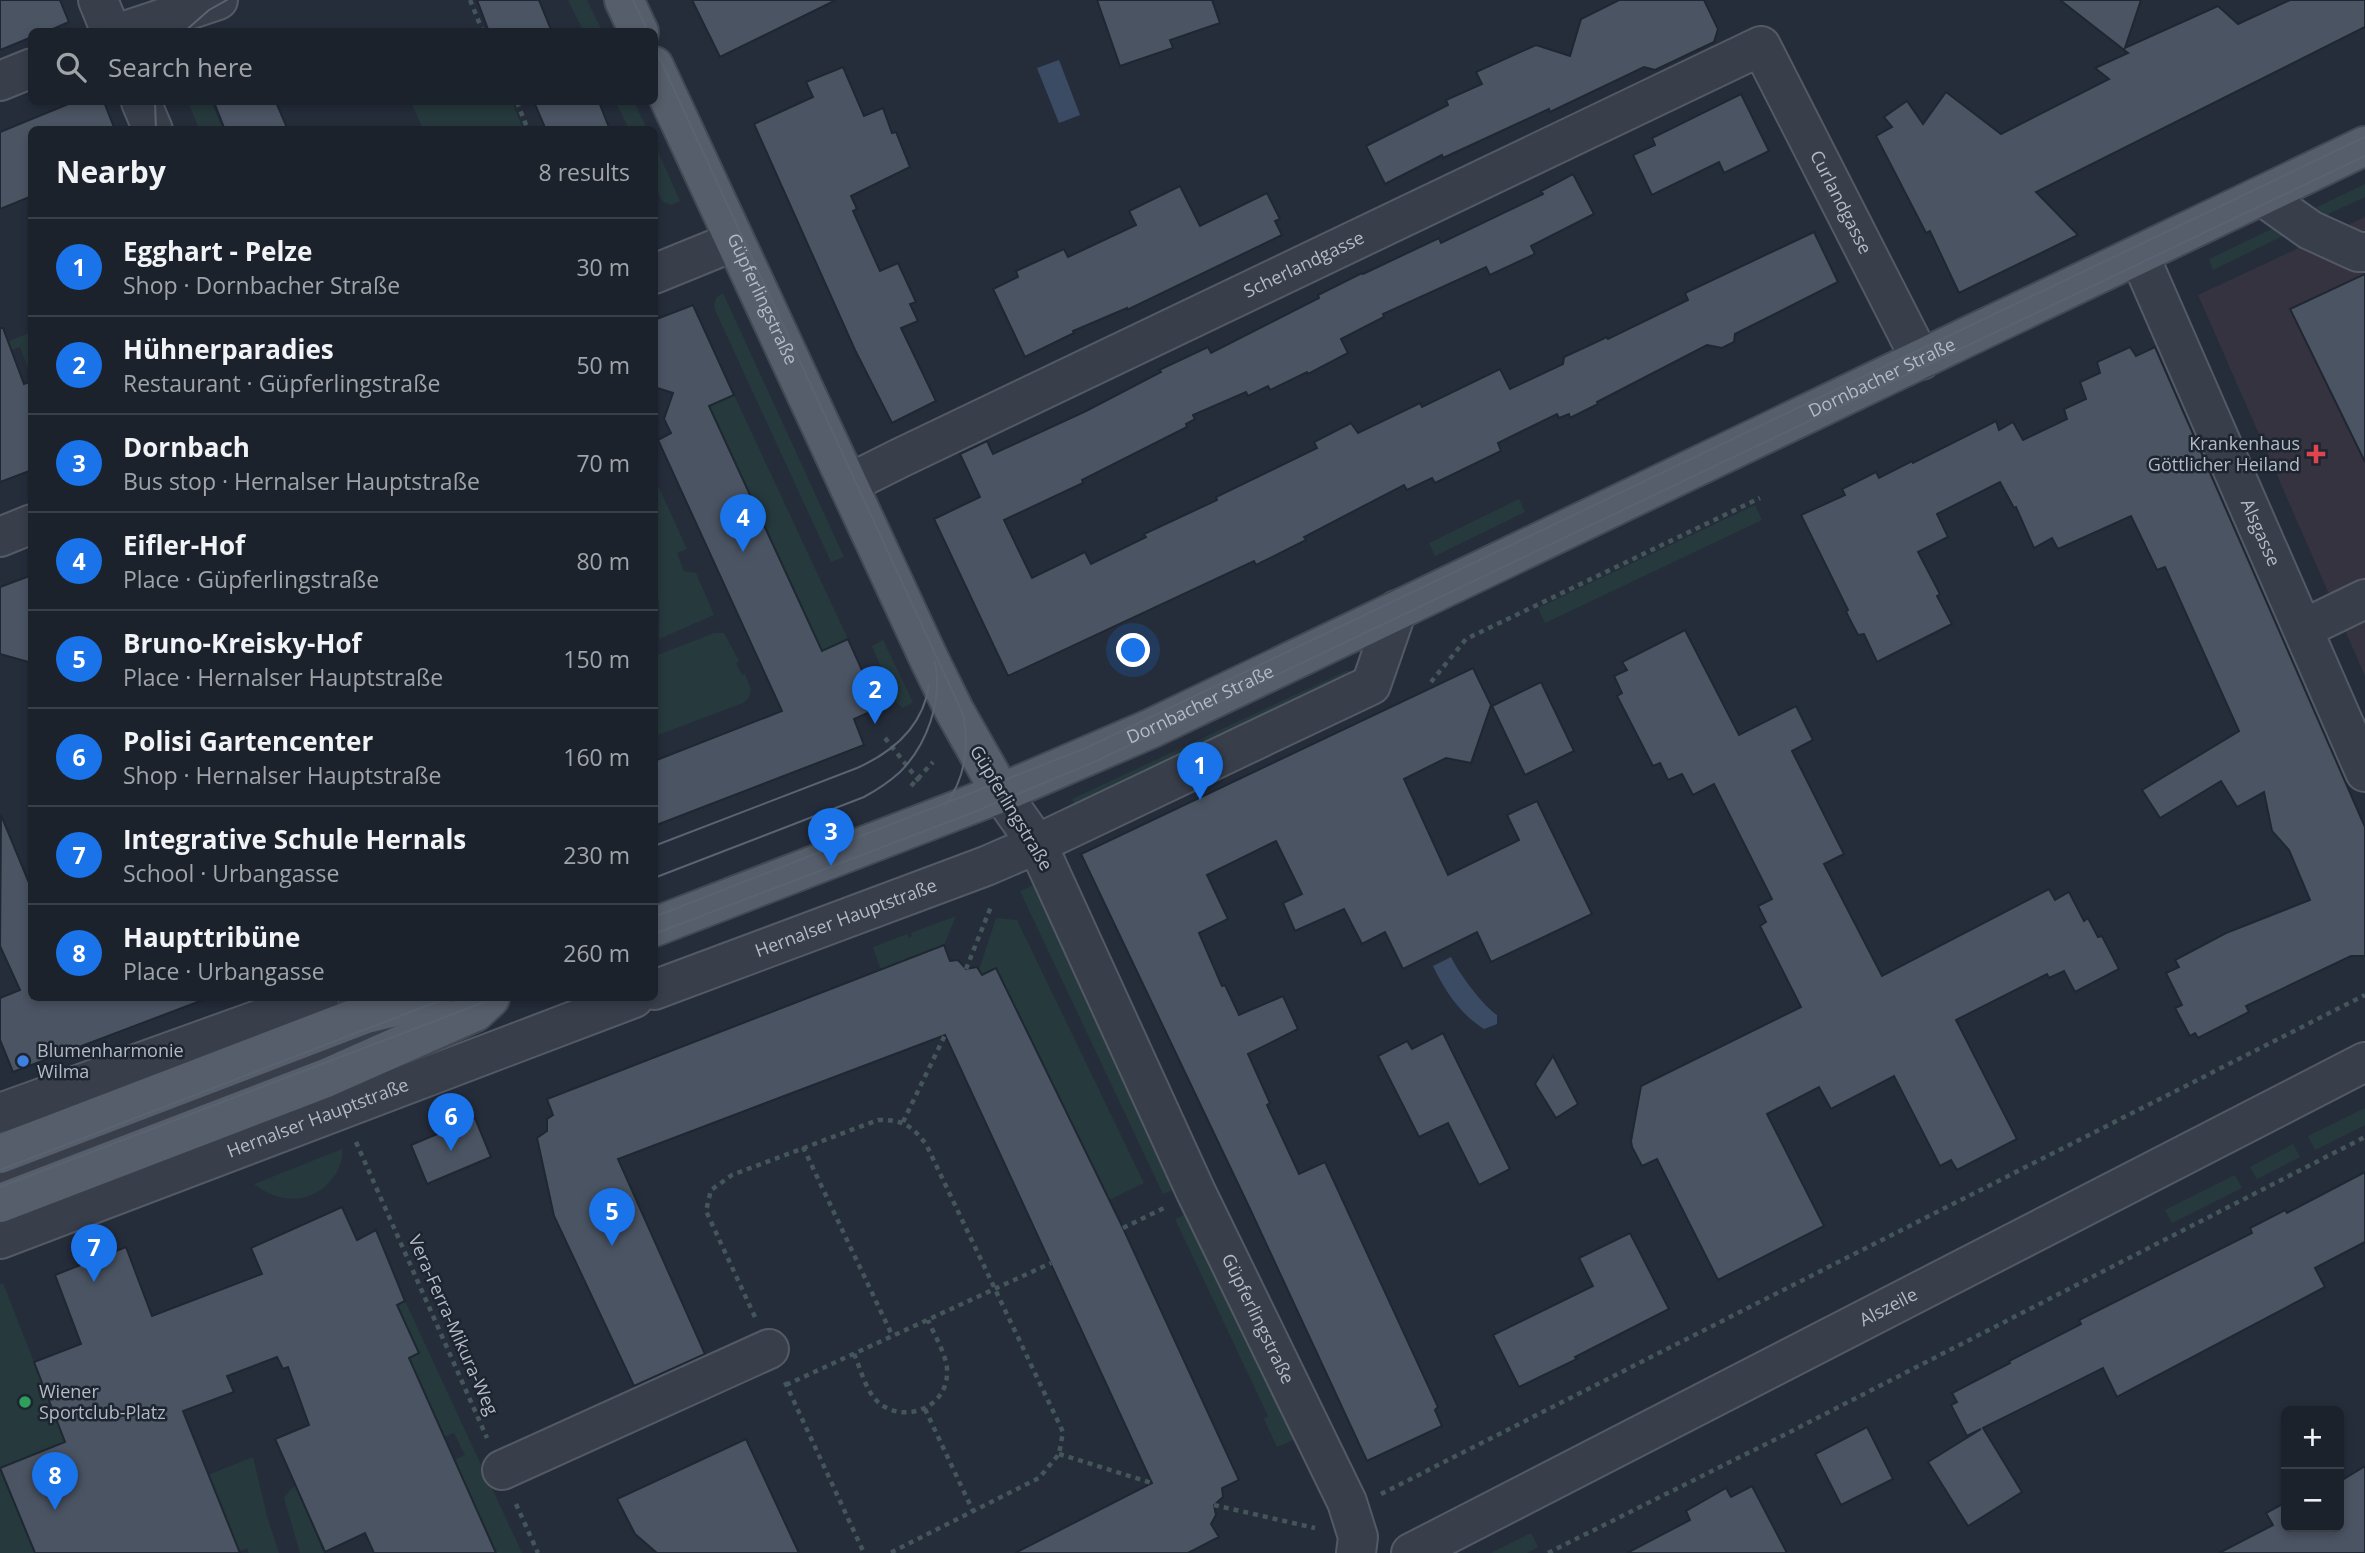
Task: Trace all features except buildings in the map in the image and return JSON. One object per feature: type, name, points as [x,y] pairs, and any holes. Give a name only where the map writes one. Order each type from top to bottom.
[{"type":"main road","points":[[624,0],[637,28]]},
{"type":"main road","name":"Güpferlingstraße","points":[[658,75],[954,710],[1001,793]]},
{"type":"main road","name":"Dornbacher Straße","points":[[1001,793],[1152,728],[2365,146]]},
{"type":"main road","points":[[658,925],[1001,793]]},
{"type":"main road","points":[[7,1186],[366,1014],[420,1001]]},
{"type":"main road","name":"Hernalser Hauptstraße","points":[[7,1186],[326,1078],[475,1012],[487,1001]]},
{"type":"street","points":[[98,0],[109,28]]},
{"type":"street","points":[[134,28],[218,0]]},
{"type":"street","name":"Curlandgasse","points":[[1761,46],[1921,360]]},
{"type":"street","name":"Scherlandgasse","points":[[848,484],[1761,46]]},
{"type":"street","points":[[0,81],[28,70]]},
{"type":"street","points":[[142,105],[151,126]]},
{"type":"street","points":[[2262,196],[2310,230],[2358,252],[2365,252]]},
{"type":"street","points":[[658,272],[735,242]]},
{"type":"street","name":"Alsgasse","points":[[2139,255],[2365,772]]},
{"type":"street","points":[[0,537],[28,526]]},
{"type":"street","points":[[2302,629],[2365,599]]},
{"type":"street","points":[[1037,844],[1371,685],[1397,610]]},
{"type":"street","name":"Güpferlingstraße","points":[[1001,793],[1037,844],[1196,1192],[1347,1502],[1357,1545]]},
{"type":"street","name":"Hernalser Hauptstraße","points":[[658,989],[986,866],[1037,844]]},
{"type":"street","points":[[0,1113],[311,1001]]},
{"type":"street","points":[[7,1186],[469,1001]]},
{"type":"street","name":"Hernalser Hauptstraße","points":[[7,1186],[342,1109],[626,1001]]},
{"type":"street","name":"Alszeile","points":[[1411,1553],[2365,1062]]},
{"type":"street","points":[[502,1470],[769,1349]]},
{"type":"path","points":[[470,0],[481,28]]},
{"type":"path","points":[[518,105],[526,126]]},
{"type":"path","points":[[1432,682],[1466,639],[1760,498]]},
{"type":"path","points":[[885,738],[923,785]]},
{"type":"path","points":[[918,779],[933,762]]},
{"type":"path","points":[[966,968],[995,897]]},
{"type":"path","points":[[1377,1496],[2365,995]]},
{"type":"path","points":[[903,1122],[945,1035]]},
{"type":"path","name":"Vera-Ferra-Mikura-Weg","points":[[342,1109],[538,1553]]},
{"type":"path","points":[[864,1553],[705,1211],[711,1190],[733,1175],[878,1120],[903,1122],[926,1144],[1063,1432],[1059,1454],[1039,1478],[890,1553]]},
{"type":"path","points":[[1548,1553],[2365,1137]]},
{"type":"path","points":[[803,1147],[892,1335]]},
{"type":"path","points":[[1123,1228],[1196,1192]]},
{"type":"path","points":[[786,1385],[1051,1263]]},
{"type":"path","points":[[854,1354],[870,1392],[880,1403],[892,1410],[909,1413],[925,1409],[937,1400],[945,1386],[948,1373],[927,1320]]},
{"type":"path","points":[[925,1409],[973,1511]]},
{"type":"path","points":[[1059,1454],[1152,1483]]},
{"type":"path","points":[[1214,1505],[1357,1545]]},
{"type":"shaded area","points":[[568,0],[587,0],[601,28],[582,28]]},
{"type":"shaded area","points":[[189,105],[212,105],[222,126],[198,126]]},
{"type":"shaded area","points":[[412,105],[513,105],[522,126],[422,126]]},
{"type":"shaded area","points":[[617,105],[635,105],[646,126],[628,126]]},
{"type":"shaded area","points":[[658,152],[680,201],[672,205],[663,202],[658,191]]},
{"type":"shaded area","points":[[2365,184],[2365,197],[2318,219],[2313,209]]},
{"type":"shaded area","name":"Krankenhaus Göttlicher Heiland","points":[[2365,217],[2365,676],[2198,295]]},
{"type":"shaded area","points":[[2274,228],[2287,234],[2213,270],[2209,259]]},
{"type":"shaded area","points":[[723,293],[844,557],[831,562],[715,310],[714,304]]},
{"type":"shaded area","points":[[28,333],[28,368],[20,347],[0,354],[0,345]]},
{"type":"shaded area","points":[[734,395],[848,639],[822,651],[709,406]]},
{"type":"shaded area","points":[[658,486],[687,549],[677,553],[684,571],[696,573],[714,615],[659,639]]},
{"type":"shaded area","points":[[1519,499],[1525,512],[1435,556],[1429,543]]},
{"type":"shaded area","points":[[1755,505],[1762,520],[1545,623],[1538,608]]},
{"type":"shaded area","points":[[714,633],[724,633],[739,661],[736,663],[742,675],[745,674],[751,690],[749,697],[743,703],[658,735],[658,655]]},
{"type":"shaded area","points":[[883,640],[913,702],[903,708],[897,703],[872,646]]},
{"type":"shaded area","points":[[1346,671],[1353,674],[1078,813],[1072,799]]},
{"type":"shaded area","points":[[1033,885],[1177,1188],[1163,1194],[1020,891]]},
{"type":"shaded area","points":[[956,916],[944,945],[881,970],[873,947],[907,934],[909,938],[911,933]]},
{"type":"shaded area","points":[[996,918],[1017,920],[1144,1183],[1109,1200],[996,968],[982,975],[979,970]]},
{"type":"shaded area","points":[[2365,1108],[2365,1125],[2315,1150],[2308,1136]]},
{"type":"shaded area","points":[[2293,1144],[2300,1157],[2257,1179],[2250,1167]]},
{"type":"shaded area","points":[[342,1149],[341,1162],[335,1175],[327,1185],[307,1197],[297,1199],[275,1196],[254,1184]]},
{"type":"shaded area","points":[[2235,1175],[2242,1188],[2172,1223],[2165,1210]]},
{"type":"shaded area","points":[[1188,1213],[1295,1439],[1277,1447],[1264,1419],[1268,1416],[1175,1219]]},
{"type":"shaded area","name":"Wiener Sportclub-Platz","points":[[3,1283],[109,1553],[0,1553],[0,1284]]},
{"type":"shaded area","points":[[405,1301],[522,1553],[496,1553],[454,1460],[465,1455],[454,1433],[444,1437],[409,1358],[419,1353],[409,1332],[400,1336],[389,1309]]},
{"type":"shaded area","points":[[253,1457],[279,1553],[249,1553],[247,1548],[239,1551],[208,1475]]},
{"type":"shaded area","points":[[296,1486],[300,1494],[342,1502],[309,1517],[324,1553],[300,1553],[284,1498]]},
{"type":"shaded area","points":[[1531,1533],[1538,1547],[1527,1553],[1491,1553]]},
{"type":"water","points":[[1059,60],[1080,115],[1059,123],[1037,68]]},
{"type":"water","points":[[1451,957],[1471,988],[1497,1015],[1497,1024],[1484,1029],[1460,1009],[1448,993],[1433,966]]},
{"type":"tram line","points":[[189,28],[209,10],[227,0]]},
{"type":"tram line","points":[[633,0],[646,28]]},
{"type":"tram line","points":[[658,55],[963,714],[966,738],[964,762],[957,785],[945,806]]},
{"type":"tram line","points":[[155,105],[156,126]]},
{"type":"tram line","points":[[658,915],[1086,748],[2365,137]]},
{"type":"tram line","points":[[658,932],[967,815],[1092,763],[2365,156]]},
{"type":"tram line","points":[[658,876],[864,797],[892,779],[910,761],[931,721],[937,691],[935,662]]},
{"type":"tram line","points":[[658,844],[870,762],[894,746],[913,725],[926,700],[929,685]]},
{"type":"tram line","points":[[0,1170],[439,1001]]},
{"type":"tram line","points":[[0,1187],[487,1001]]},
{"type":"place","name":"Krankenhaus Göttlicher Heiland","points":[[2316,454]]},
{"type":"place","name":"Eifler-Hof","points":[[743,552]]},
{"type":"place","name":"Hühnerparadies","points":[[875,724]]},
{"type":"place","name":"Egghart - Pelze","points":[[1200,800]]},
{"type":"place","name":"Dornbach","points":[[831,866]]},
{"type":"place","name":"Blumenharmonie Wilma","points":[[23,1061]]},
{"type":"place","name":"Polisi Gartencenter","points":[[451,1151]]},
{"type":"place","name":"Bruno-Kreisky-Hof","points":[[612,1246]]},
{"type":"place","name":"Integrative Schule Hernals","points":[[94,1282]]},
{"type":"place","name":"Wiener Sportclub-Platz","points":[[25,1402]]},
{"type":"place","name":"Haupttribüne","points":[[55,1510]]}]
